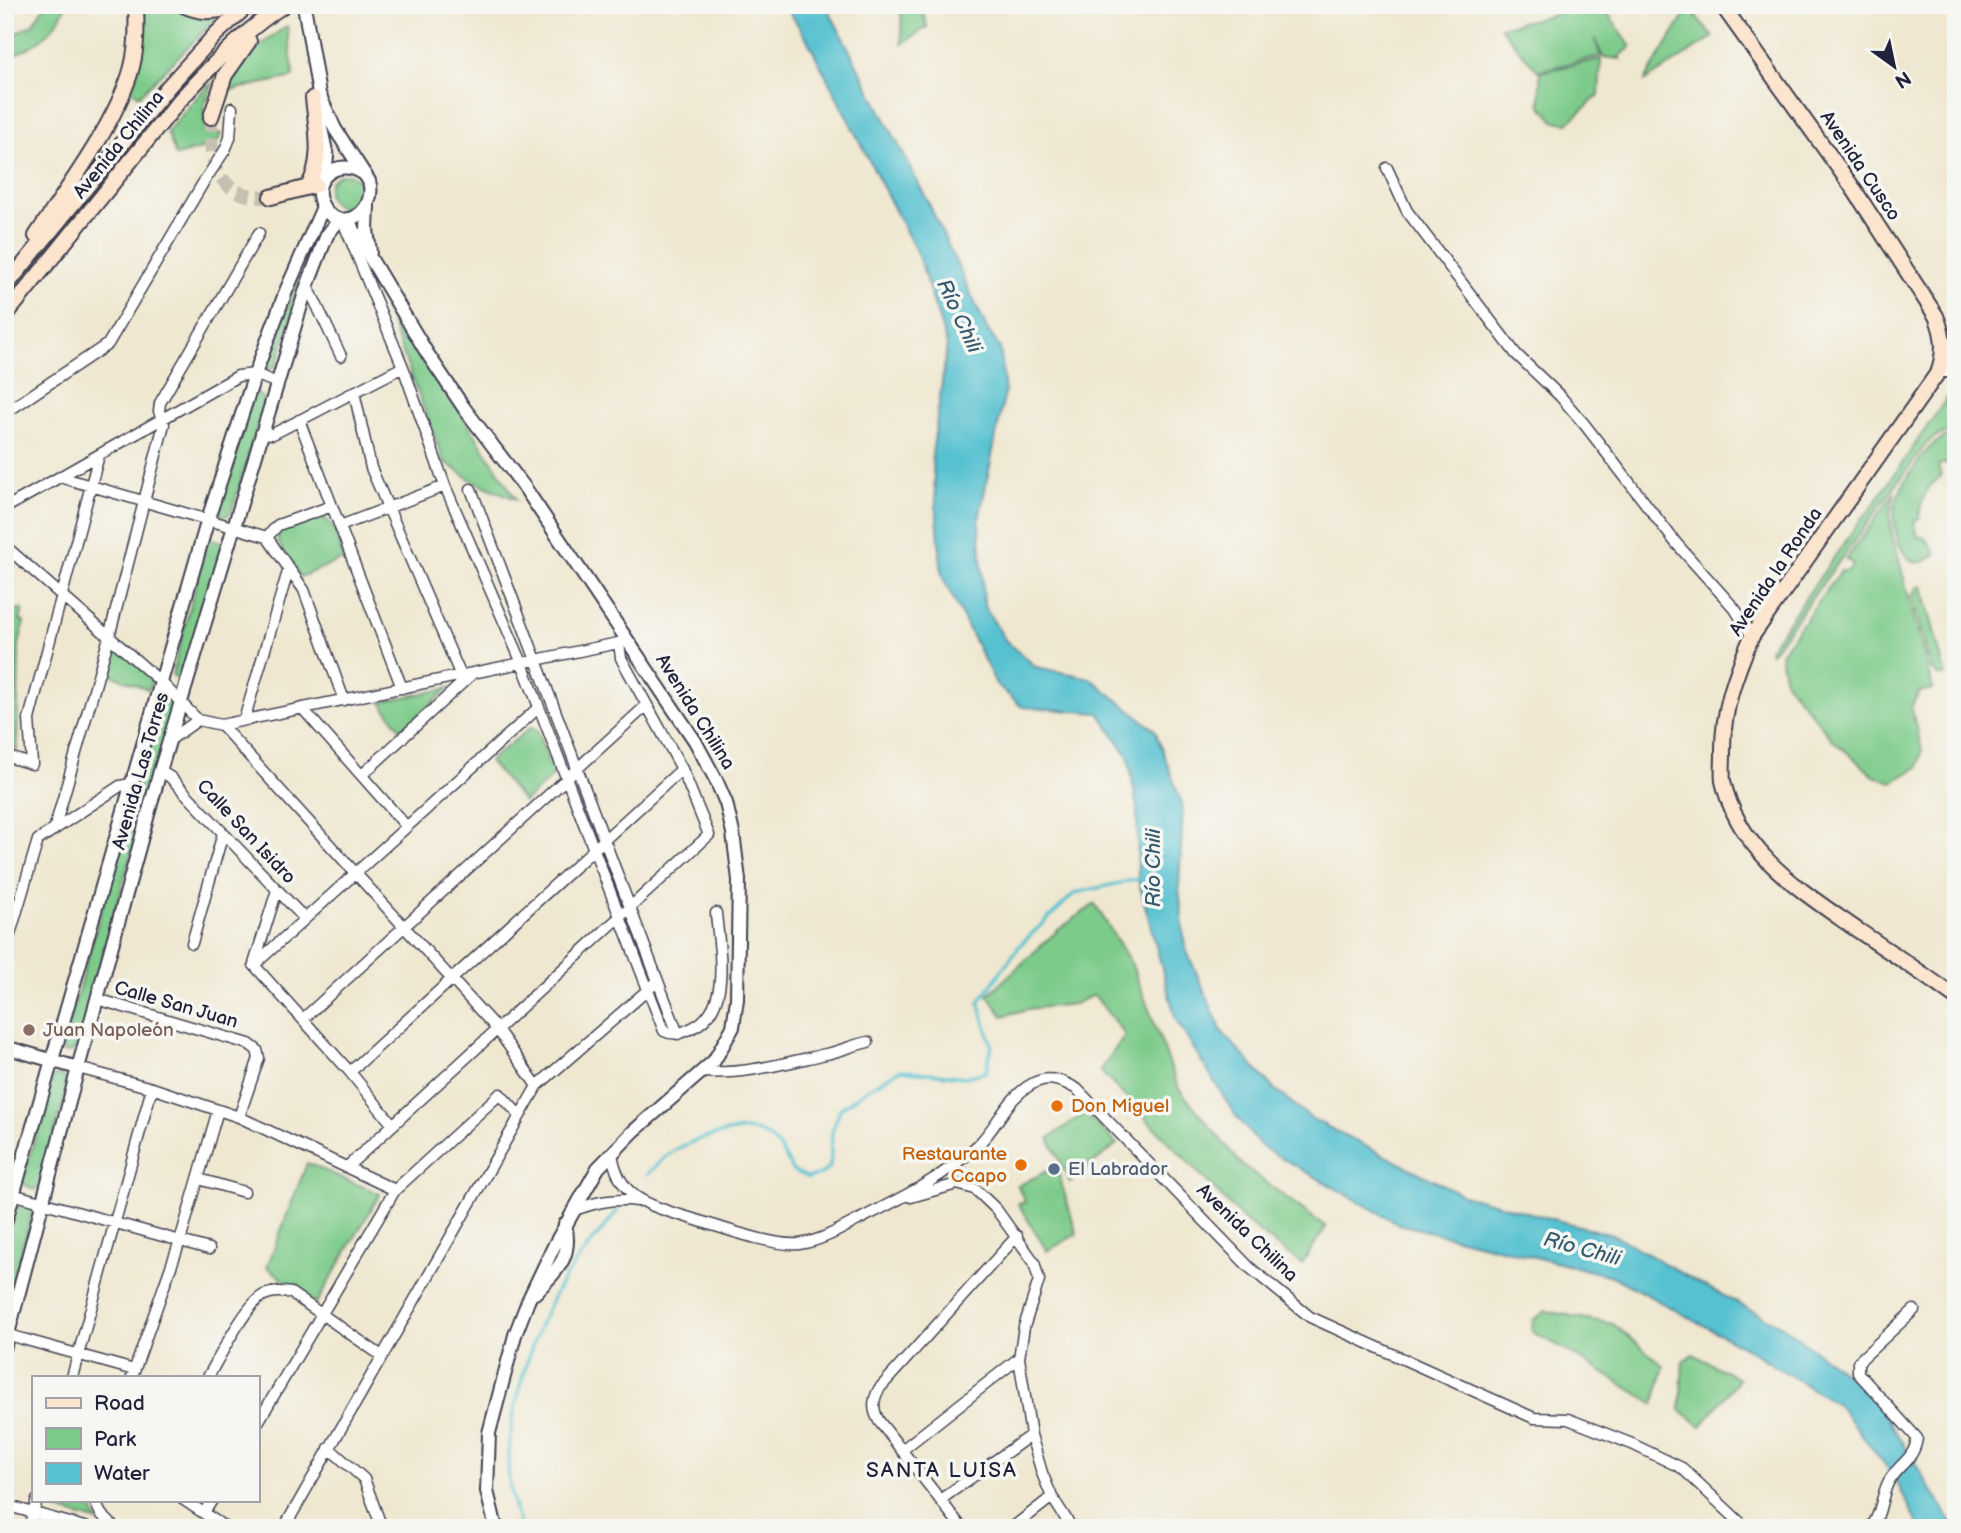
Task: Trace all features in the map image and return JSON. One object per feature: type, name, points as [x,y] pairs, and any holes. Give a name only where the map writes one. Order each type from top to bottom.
[{"type":"main road","points":[[5,285],[110,120],[130,76],[134,60],[137,38],[136,5]]},
{"type":"main road","points":[[183,5],[193,10],[209,12],[235,5]]},
{"type":"main road","name":"Avenida Chilina","points":[[5,285],[168,86],[216,34],[248,5]]},
{"type":"main road","name":"Avenida Cusco","points":[[1722,5],[1853,188],[1936,316],[1943,340]]},
{"type":"main road","name":"Avenida Chilina","points":[[5,316],[208,69],[264,19],[281,8]]},
{"type":"main road","points":[[211,117],[225,75],[264,19]]},
{"type":"main road","points":[[271,197],[318,182],[316,173],[319,153],[313,98]]},
{"type":"main road","name":"Avenida la Ronda","points":[[1943,340],[1944,355],[1939,371],[1752,636],[1730,691],[1722,736],[1723,780],[1736,816],[1753,845],[1778,873],[1956,998]]},
{"type":"street","points":[[298,5],[313,98],[327,156],[318,182],[323,207],[343,219],[355,217],[368,206],[372,189],[335,130],[319,94],[304,5]]},
{"type":"street","points":[[5,413],[108,344],[225,150],[230,138],[232,108]]},
{"type":"street","points":[[318,182],[331,171],[345,166],[364,174]]},
{"type":"street","points":[[1387,167],[1407,211],[1516,354],[1560,396],[1585,425],[1676,543],[1735,609],[1752,636]]},
{"type":"street","name":"Avenida Chilina","points":[[368,206],[367,229],[371,259]]},
{"type":"street","name":"Avenida Las Torres","points":[[5,1223],[9,1194],[52,1061],[208,519],[255,374],[286,291],[323,207]]},
{"type":"street","points":[[343,219],[403,367],[444,486],[522,663],[664,1031],[669,1034],[678,1034],[702,1024],[717,999],[721,974],[716,913]]},
{"type":"street","name":"Avenida Chilina","points":[[343,219],[371,259],[442,375],[525,488],[623,643],[695,741],[726,803],[739,880],[737,999],[733,1027],[714,1061],[612,1152],[620,1181],[630,1193],[642,1201],[680,1215],[774,1241],[796,1244],[818,1240],[892,1203],[957,1164],[982,1141],[1020,1092],[1032,1083],[1060,1079],[1077,1088],[1249,1267],[1310,1317],[1534,1418],[1567,1419],[1632,1444],[1682,1468],[1746,1528]]},
{"type":"street","name":"Avenida Las Torres","points":[[6,1338],[160,771],[261,433],[306,289],[327,235],[343,219]]},
{"type":"street","points":[[54,830],[145,501],[164,424],[159,411],[160,403],[259,233]]},
{"type":"street","points":[[306,289],[341,356]]},
{"type":"street","name":"Avenida Cusco","points":[[1943,340],[1956,355]]},
{"type":"street","points":[[261,433],[273,434],[403,367]]},
{"type":"street","points":[[1939,371],[1956,371]]},
{"type":"street","points":[[5,508],[238,376],[255,374],[277,383]]},
{"type":"street","points":[[354,392],[372,468],[461,676]]},
{"type":"street","points":[[299,420],[402,688]]},
{"type":"street","points":[[5,756],[32,764],[29,719],[99,455]]},
{"type":"street","points":[[60,477],[267,537],[304,590],[344,700]]},
{"type":"street","points":[[340,526],[444,486]]},
{"type":"street","points":[[471,489],[678,1034]]},
{"type":"street","points":[[267,537],[278,526],[332,506]]},
{"type":"street","points":[[5,546],[161,682],[198,720],[221,725],[623,643],[621,658],[682,769],[709,835],[347,1167]]},
{"type":"street","points":[[5,553],[5,579]]},
{"type":"street","points":[[244,720],[289,568]]},
{"type":"street","points":[[362,775],[473,673]]},
{"type":"street","points":[[303,1019],[647,705]]},
{"type":"street","points":[[302,708],[407,827]]},
{"type":"street","points":[[254,965],[538,708]]},
{"type":"street","points":[[170,740],[198,720]]},
{"type":"street","points":[[221,725],[497,1029],[537,1086]]},
{"type":"street","points":[[350,1072],[682,769]]},
{"type":"street","name":"Calle San Isidro","points":[[160,771],[166,773],[305,919]]},
{"type":"street","points":[[5,951],[38,840],[120,786],[131,784]]},
{"type":"street","points":[[192,943],[223,833]]},
{"type":"street","points":[[254,965],[277,890]]},
{"type":"street","points":[[254,965],[350,1072],[393,1125]]},
{"type":"street","points":[[284,1528],[537,1086],[658,981]]},
{"type":"street","name":"Calle San Juan","points":[[97,999],[249,1044],[257,1050],[259,1058],[239,1117]]},
{"type":"street","points":[[702,1072],[737,1073],[868,1042]]},
{"type":"street","points":[[5,1047],[152,1088],[239,1117],[395,1190]]},
{"type":"street","points":[[72,1376],[152,1088]]},
{"type":"street","points":[[259,1421],[395,1190],[500,1094],[520,1116]]},
{"type":"street","points":[[6,1338],[78,1354],[133,1373],[180,1241],[218,1110]]},
{"type":"street","points":[[496,1528],[487,1491],[489,1433],[515,1335],[528,1301],[565,1224],[598,1168],[612,1152]]},
{"type":"street","points":[[198,1179],[244,1192]]},
{"type":"street","points":[[892,1203],[957,1184],[975,1189],[996,1209],[1034,1262],[1039,1280],[1024,1327],[1018,1358],[1031,1435],[1042,1473],[1052,1497],[1072,1528]]},
{"type":"street","points":[[9,1194],[209,1249]]},
{"type":"street","name":"Avenida Chilina","points":[[572,1211],[594,1202],[618,1199],[642,1201]]},
{"type":"street","points":[[961,1528],[875,1413],[875,1396],[1017,1236]]},
{"type":"street","points":[[209,1376],[252,1304],[263,1295],[278,1291],[291,1293],[382,1356]]},
{"type":"street","points":[[1871,1528],[1880,1516],[1887,1485],[1915,1452],[1917,1438],[1858,1373],[1858,1362],[1914,1310]]},
{"type":"street","points":[[902,1450],[1018,1358]]},
{"type":"street","points":[[940,1500],[1031,1435]]},
{"type":"street","points":[[329,1448],[364,1479],[382,1528]]},
{"type":"street","points":[[1012,1528],[1052,1497]]},
{"type":"street","points":[[29,1528],[36,1502]]},
{"type":"street","points":[[95,1502],[101,1514],[115,1528]]},
{"type":"street","points":[[187,1502],[226,1528]]},
{"type":"street","points":[[204,1513],[211,1502]]},
{"type":"street","points":[[5,1505],[88,1528]]},
{"type":"green space","points":[[45,5],[66,5],[56,24],[42,39],[5,58],[5,39],[32,25]]},
{"type":"green space","points":[[144,5],[178,5],[187,11],[217,18],[139,96],[130,89],[143,39]]},
{"type":"green space","points":[[901,5],[921,5],[927,27],[902,44]]},
{"type":"green space","points":[[1579,5],[1602,5],[1631,47],[1620,59],[1603,57],[1594,38],[1601,56],[1538,71],[1500,27],[1580,9]]},
{"type":"green space","points":[[1689,8],[1713,37],[1644,82]]},
{"type":"green space","points":[[287,26],[294,77],[227,91],[239,69],[252,54]]},
{"type":"green space","points":[[1601,59],[1599,95],[1568,123],[1554,121],[1540,104],[1540,72]]},
{"type":"green space","points":[[213,83],[204,107],[205,131],[222,134],[215,145],[176,156],[167,132],[204,89]]},
{"type":"green space","points":[[345,174],[357,179],[362,191],[357,203],[345,208],[333,203],[328,191],[333,179]]},
{"type":"green space","points":[[314,242],[277,365],[268,370],[264,366]]},
{"type":"green space","points":[[372,273],[516,499],[473,481],[444,461]]},
{"type":"green space","points":[[254,392],[265,399],[232,511],[221,516],[216,508]]},
{"type":"green space","points":[[1956,393],[1956,429],[1927,443],[1771,653],[1769,649],[1947,398]]},
{"type":"green space","points":[[1956,434],[1956,461],[1938,465],[1941,476],[1928,490],[1922,500],[1919,519],[1914,520],[1918,537],[1924,537],[1936,553],[1925,561],[1916,562],[1908,558],[1902,550],[1895,527],[1895,506],[1901,488],[1926,452],[1939,441]]},
{"type":"green space","points":[[1895,492],[1890,512],[1892,533],[1933,689],[1919,692],[1911,707],[1922,751],[1918,767],[1892,782],[1874,776],[1832,739],[1785,681],[1780,654],[1841,571],[1848,571],[1853,564],[1846,559]]},
{"type":"green space","points":[[322,517],[334,529],[344,559],[300,577],[278,542],[278,536],[284,530]]},
{"type":"green space","points":[[208,538],[225,543],[184,676],[177,679],[172,674]]},
{"type":"green space","points":[[1922,586],[1946,676],[1938,676],[1931,669],[1912,597],[1917,588]]},
{"type":"green space","points":[[5,608],[23,610],[20,620],[24,622],[19,645],[17,750],[5,747]]},
{"type":"green space","points":[[115,644],[153,678],[149,690],[105,672]]},
{"type":"green space","points":[[449,688],[401,730],[381,702]]},
{"type":"green space","points":[[164,696],[175,699],[77,1047],[72,1052],[64,1053],[61,1049]]},
{"type":"green space","points":[[530,728],[537,731],[554,775],[524,802],[489,761]]},
{"type":"green space","points":[[1095,904],[1132,965],[1179,1089],[1241,1164],[1326,1227],[1302,1264],[1246,1222],[1100,1071],[1125,1035],[1094,995],[1074,1004],[1027,1009],[1003,1016],[988,995],[1058,930]]},
{"type":"green space","points":[[59,1074],[68,1084],[39,1187],[34,1190],[22,1183],[52,1078]]},
{"type":"green space","points":[[1085,1113],[1117,1144],[1070,1182],[1049,1138]]},
{"type":"green space","points":[[307,1163],[380,1194],[316,1304],[267,1267]]},
{"type":"green space","points":[[1056,1166],[1077,1234],[1047,1251],[1018,1204],[1025,1202],[1018,1186]]},
{"type":"green space","points":[[27,1205],[33,1211],[5,1308],[5,1239],[15,1207]]},
{"type":"green space","points":[[1546,1311],[1613,1324],[1664,1366],[1654,1404],[1532,1332],[1533,1320]]},
{"type":"green space","points":[[1693,1354],[1739,1379],[1701,1426],[1680,1410],[1683,1361]]},
{"type":"green space","points":[[41,1502],[87,1502],[99,1522],[40,1505]]},
{"type":"water","name":"Río Chili","points":[[785,5],[826,5],[928,202],[987,329],[1000,348],[1005,392],[979,519],[984,606],[1006,641],[1036,667],[1090,678],[1155,730],[1183,807],[1179,887],[1185,947],[1222,1032],[1273,1088],[1312,1119],[1463,1195],[1616,1236],[1784,1327],[1872,1394],[1955,1528],[1920,1528],[1893,1475],[1838,1405],[1746,1348],[1612,1276],[1399,1224],[1262,1147],[1235,1115],[1176,1020],[1138,879],[1137,807],[1128,756],[1099,713],[1022,707],[996,684],[942,576],[932,455],[947,345],[919,257],[807,39]]},
{"type":"waterway","name":"Río Chili","points":[[648,1174],[680,1147],[703,1138],[741,1130],[761,1133],[772,1140],[784,1154],[792,1170],[808,1178],[821,1174],[830,1167],[832,1132],[840,1109],[869,1088],[900,1070],[965,1077],[986,1072],[992,1046],[979,1002],[1021,944],[1075,893],[1138,879]]},
{"type":"waterway","points":[[520,1528],[509,1481],[509,1457],[511,1431],[523,1375],[553,1297],[571,1268],[618,1210]]},
{"type":"tunnel","points":[[211,117],[215,163],[227,185],[238,192],[271,197]]},
{"type":"place","name":"Juan Napoleón","points":[[29,1030]]},
{"type":"place","name":"Don Miguel","points":[[1057,1106]]},
{"type":"place","name":"Restaurante Ccapo","points":[[1021,1165]]},
{"type":"place","name":"El Labrador","points":[[1054,1169]]},
{"type":"district","name":"SANTA LUISA","points":[[942,1470]]}]
